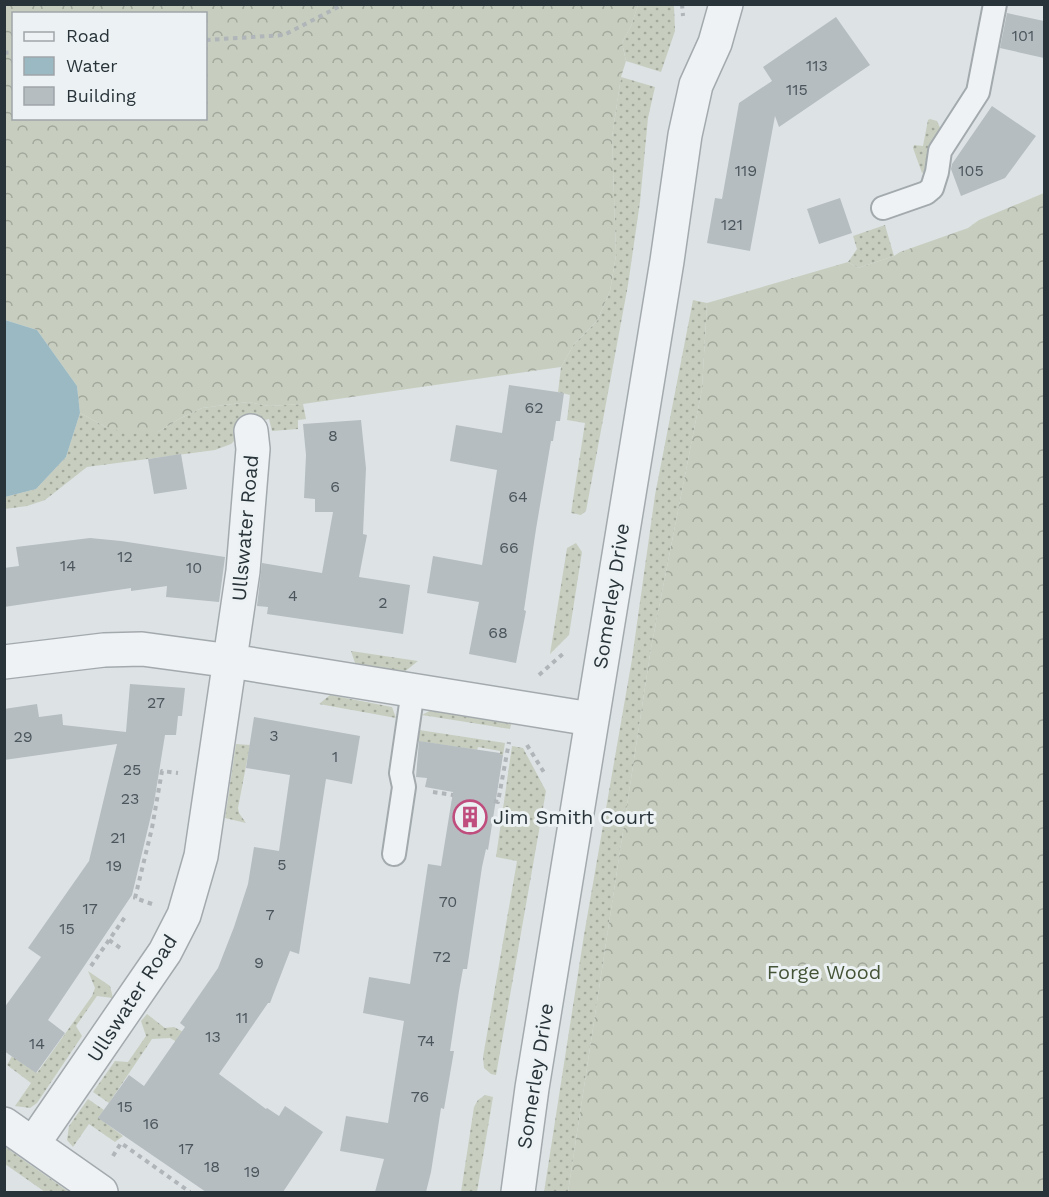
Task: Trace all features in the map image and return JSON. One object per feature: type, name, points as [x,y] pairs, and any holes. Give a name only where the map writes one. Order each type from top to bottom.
[{"type":"street","name":"Somerley Drive","points":[[518,1192],[532,1088],[686,135],[696,85],[715,44],[726,4]]},
{"type":"street","name":"Ullswater Road","points":[[33,1144],[165,952],[184,915],[201,856],[231,661],[247,529],[253,449],[251,431]]},
{"type":"street","points":[[4,662],[104,650],[142,649],[231,661],[591,719]]},
{"type":"street","points":[[4,1124],[97,1189]]},
{"type":"lane","points":[[884,208],[926,193],[932,188],[940,152],[978,92],[996,4]]},
{"type":"lane","points":[[394,854],[404,787],[401,773],[413,690]]},
{"type":"path","points":[[207,40],[284,35],[344,4]]},
{"type":"path","points":[[494,801],[498,802],[510,738]]},
{"type":"path","points":[[184,915],[135,898],[149,846],[162,771],[213,779]]},
{"type":"path","points":[[91,966],[125,917]]},
{"type":"path","points":[[97,1189],[121,1143],[190,1192]]},
{"type":"green space","points":[[5,5],[638,5],[622,43],[626,61],[621,77],[612,137],[616,255],[610,291],[597,321],[574,344],[561,367],[303,404],[269,406],[248,402],[202,408],[158,432],[132,434],[106,427],[80,413],[77,386],[37,330],[5,320]]},
{"type":"green space","points":[[638,5],[674,5],[675,31],[661,72],[626,61],[622,43]]},
{"type":"green space","points":[[621,77],[655,87],[648,118],[640,202],[628,285],[586,511],[581,515],[571,513],[585,423],[567,420],[570,395],[558,392],[561,367],[574,344],[597,321],[610,291],[616,255],[612,137]]},
{"type":"green space","points":[[930,119],[937,121],[941,130],[926,171],[922,173],[913,148],[914,145],[923,146]]},
{"type":"green space","name":"Forge Wood","points":[[1044,193],[1044,1192],[568,1192],[651,648],[702,389],[707,303],[848,262],[858,268],[968,228],[979,220]]},
{"type":"green space","points":[[885,225],[894,256],[858,268],[848,262],[857,249],[853,236]]},
{"type":"green space","points":[[693,300],[707,303],[702,389],[651,648],[568,1192],[544,1192],[584,935],[632,659],[655,495]]},
{"type":"green space","points":[[248,402],[269,406],[303,404],[306,419],[298,420],[298,429],[272,431],[269,419],[237,427],[236,439],[231,444],[215,450],[87,467],[45,500],[27,506],[5,509],[5,497],[36,489],[66,457],[80,413],[106,427],[158,432],[202,408]]},
{"type":"green space","points":[[576,543],[582,552],[569,635],[550,654],[567,548]]},
{"type":"green space","points":[[351,651],[418,661],[403,673],[355,663]]},
{"type":"green space","points":[[330,695],[392,707],[396,718],[319,704]]},
{"type":"green space","points":[[435,708],[512,720],[510,729],[422,715]]},
{"type":"green space","points":[[419,730],[505,743],[503,755],[500,755],[500,751],[478,747],[477,750],[417,741]]},
{"type":"green space","points":[[236,744],[250,745],[238,808],[246,823],[225,818]]},
{"type":"green space","points":[[512,746],[523,748],[546,791],[496,1075],[484,1068],[483,1057],[517,861],[496,857]]},
{"type":"green space","points":[[88,971],[110,986],[113,998],[97,996],[76,1026],[82,1036],[37,1103],[30,1108],[15,1106],[31,1083],[7,1065],[12,1056],[37,1073],[92,996],[95,988]]},
{"type":"green space","points":[[147,1014],[165,1028],[174,1027],[185,1033],[179,1043],[170,1038],[152,1039],[109,1103],[93,1092],[115,1061],[128,1062],[146,1036],[141,1021]]},
{"type":"green space","points":[[485,1095],[493,1097],[477,1192],[461,1192],[474,1107]]},
{"type":"green space","points":[[88,1099],[104,1110],[99,1118],[123,1136],[115,1142],[89,1124],[73,1147],[67,1140],[69,1126]]},
{"type":"green space","points":[[4,1147],[69,1192],[45,1192],[5,1164]]},
{"type":"water","points":[[5,320],[37,330],[77,386],[80,413],[66,457],[36,489],[5,497]]},
{"type":"building","points":[[1007,13],[1044,21],[1044,58],[1000,48]]},
{"type":"building","points":[[836,17],[870,65],[779,127],[775,116],[750,251],[707,243],[715,198],[722,199],[739,103],[772,81],[763,67]]},
{"type":"building","points":[[992,106],[1036,136],[1005,178],[961,196],[951,169],[952,164]]},
{"type":"building","points":[[840,198],[852,233],[819,244],[807,209]]},
{"type":"building","points":[[509,385],[564,393],[560,421],[556,421],[553,441],[551,441],[516,663],[469,654],[479,602],[427,593],[433,556],[482,565],[497,470],[450,461],[456,425],[502,433]]},
{"type":"building","points":[[361,420],[366,468],[363,534],[367,535],[359,577],[410,585],[403,634],[267,614],[268,607],[257,606],[262,563],[322,573],[333,512],[315,512],[315,499],[304,498],[306,455],[303,424]]},
{"type":"building","points":[[181,454],[187,489],[154,494],[148,459]]},
{"type":"building","points":[[90,538],[225,557],[219,602],[166,597],[167,586],[131,591],[131,588],[4,607],[4,568],[19,566],[16,547]]},
{"type":"building","points":[[130,684],[185,688],[182,716],[178,716],[176,735],[165,735],[154,803],[132,895],[48,1020],[65,1033],[36,1073],[4,1051],[4,1008],[41,957],[28,948],[89,861],[117,744],[4,760],[4,709],[37,704],[39,717],[62,714],[63,725],[126,732]]},
{"type":"building","points":[[254,717],[360,736],[352,784],[326,779],[299,954],[290,951],[270,1003],[219,1074],[266,1109],[279,1116],[285,1106],[323,1132],[283,1192],[206,1192],[98,1118],[129,1075],[144,1086],[185,1027],[180,1023],[218,968],[234,927],[248,884],[254,847],[279,851],[290,775],[246,768]]},
{"type":"building","points":[[419,741],[503,755],[488,850],[486,849],[482,867],[467,969],[463,969],[459,991],[450,1051],[454,1051],[444,1109],[441,1108],[426,1192],[375,1192],[384,1159],[340,1151],[346,1116],[388,1123],[404,1021],[363,1013],[369,977],[410,984],[428,864],[441,866],[453,792],[425,787],[427,778],[416,777]]},
{"type":"place","name":"Jim Smith Court","points":[[470,817]]}]
